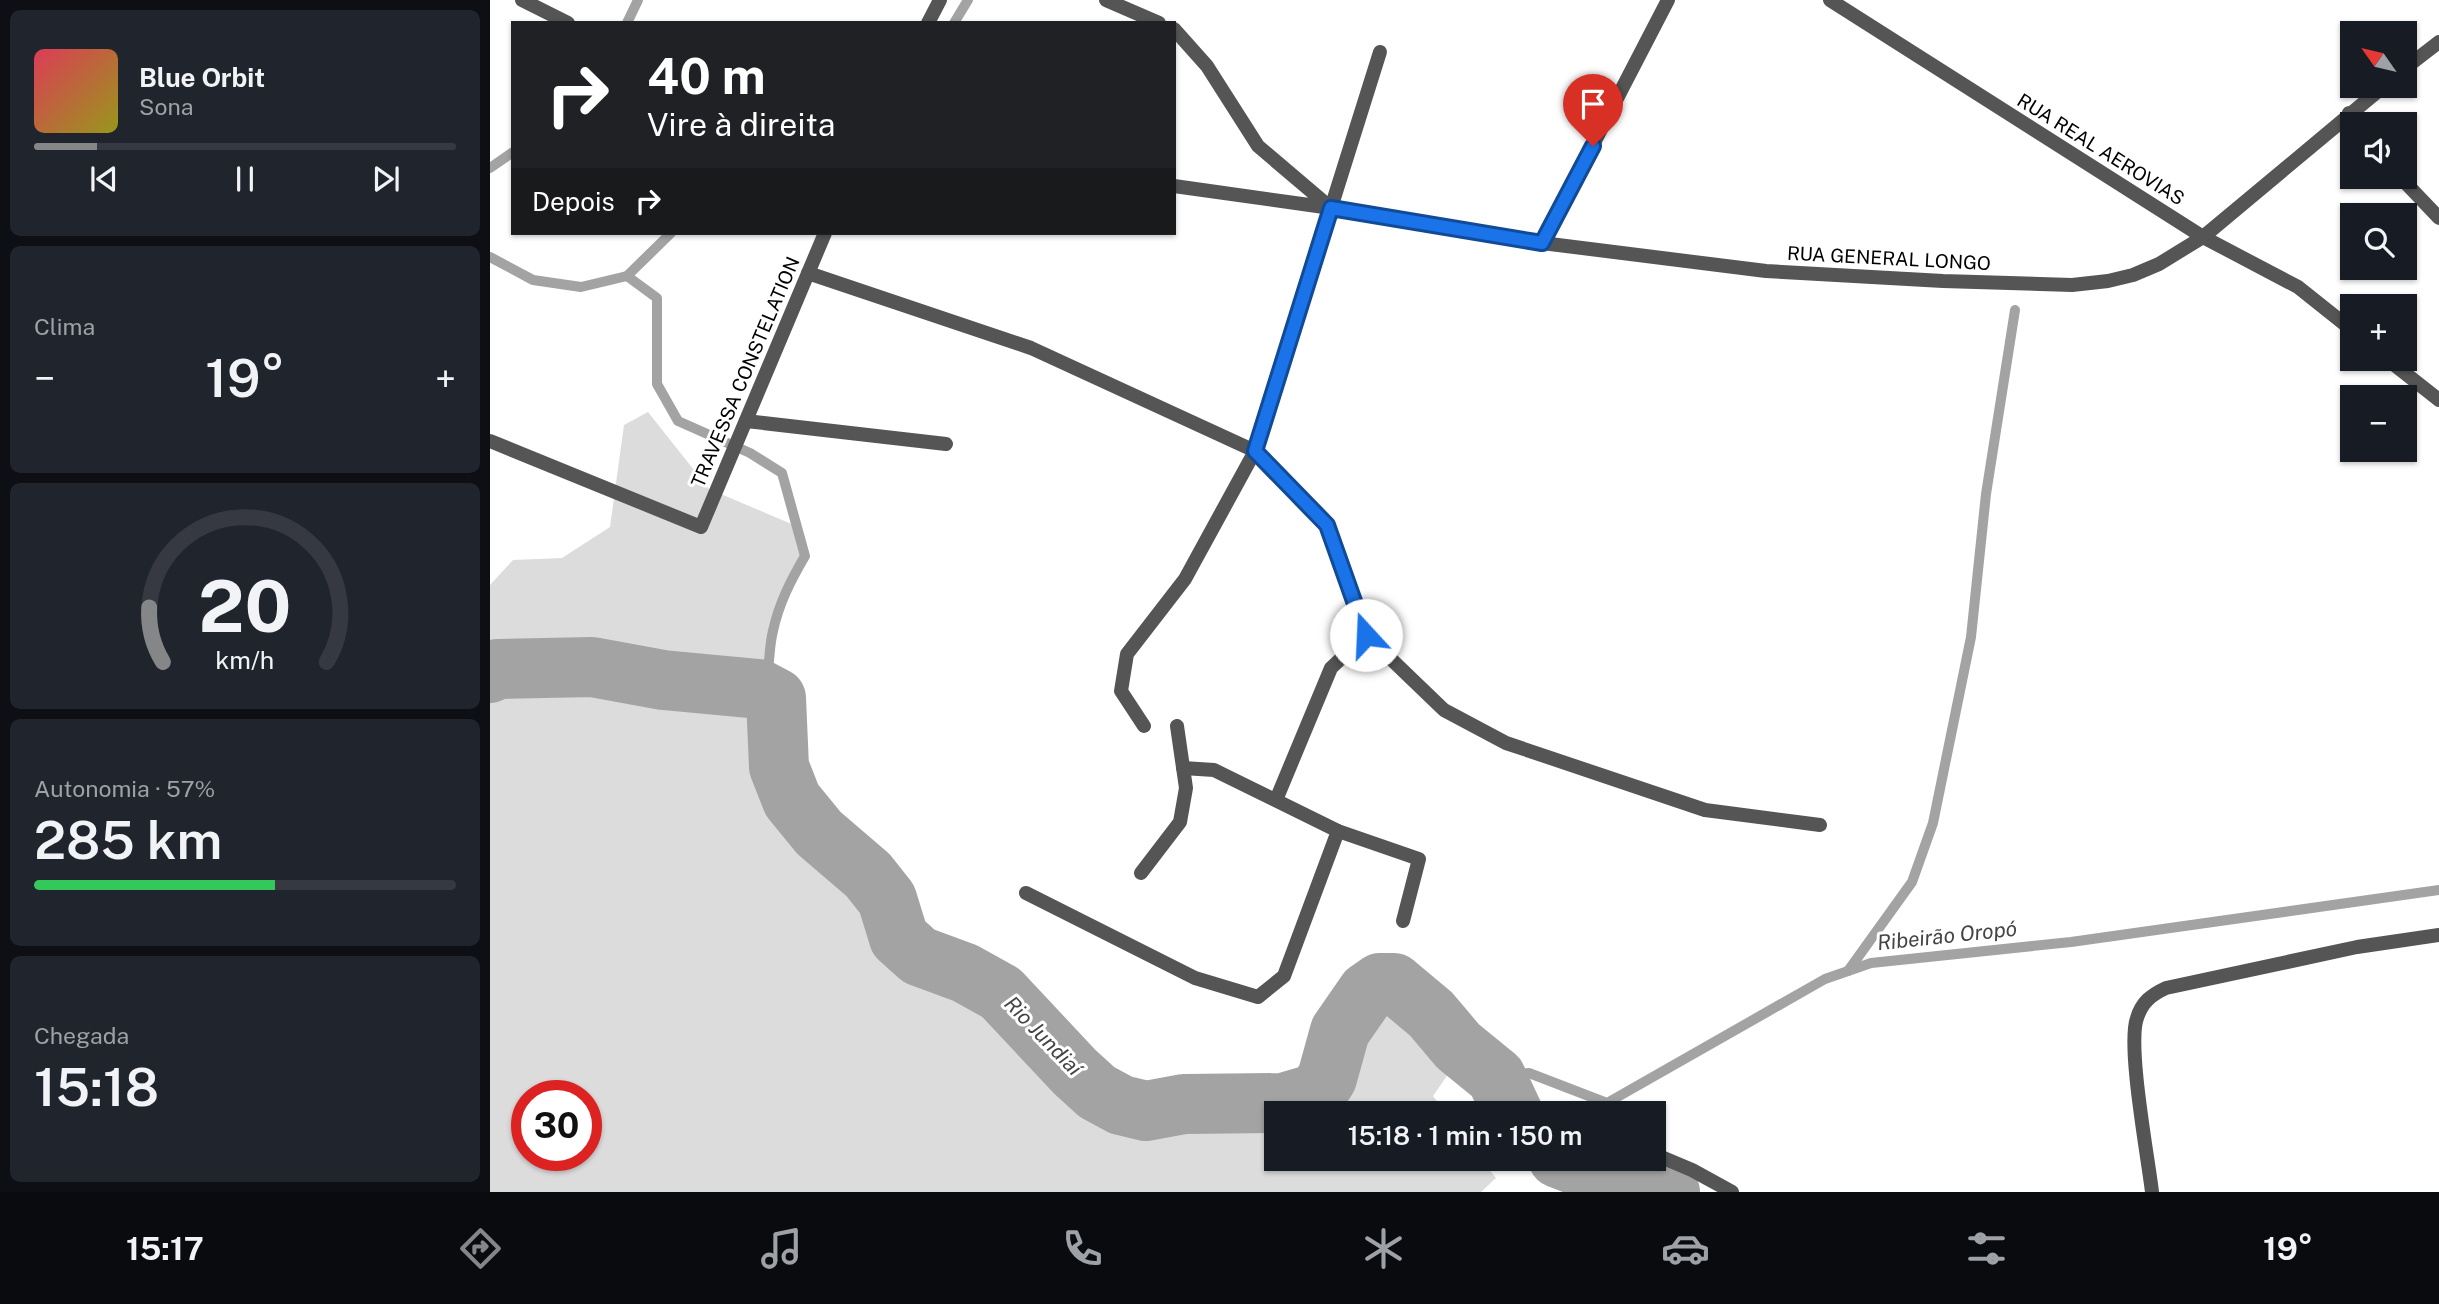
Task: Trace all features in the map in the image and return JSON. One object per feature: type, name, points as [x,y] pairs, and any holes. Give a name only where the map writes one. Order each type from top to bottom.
[{"type":"street","points":[[522,0],[564,21]]},
{"type":"street","points":[[929,21],[940,0]]},
{"type":"street","points":[[1106,0],[1154,21]]},
{"type":"street","points":[[1542,243],[1668,0]]},
{"type":"street","name":"RUA REAL AEROVIAS","points":[[1830,0],[2203,237],[2298,287],[2340,320]]},
{"type":"street","points":[[1176,31],[1206,65],[1258,146],[1331,208]]},
{"type":"street","points":[[2417,59],[2439,42]]},
{"type":"street","points":[[1144,726],[1121,691],[1128,654],[1185,579],[1255,451],[1380,52]]},
{"type":"street","name":"RUA GENERAL LONGO","points":[[2360,112],[2373,98]]},
{"type":"street","name":"RUA GENERAL LONGO","points":[[1176,186],[1331,208],[1542,243],[1766,271],[2073,285],[2133,275],[2160,264],[2203,237],[2340,130]]},
{"type":"street","points":[[2411,189],[2439,218]]},
{"type":"street","name":"TRAVESSA CONSTELATION","points":[[490,441],[701,527],[824,235]]},
{"type":"street","points":[[808,273],[1031,348],[1255,451],[1327,525],[1366,635],[1444,710],[1506,743],[1706,810],[1820,825]]},
{"type":"street","points":[[2402,371],[2439,400]]},
{"type":"street","points":[[746,421],[946,444]]},
{"type":"street","points":[[1276,800],[1331,668],[1366,635]]},
{"type":"street","points":[[1141,873],[1180,822],[1186,788],[1177,726]]},
{"type":"street","points":[[1183,768],[1214,770],[1338,831],[1419,859],[1403,921]]},
{"type":"street","points":[[1026,893],[1195,978],[1258,996],[1284,976],[1338,831]]},
{"type":"street","points":[[2152,1192],[2134,1050],[2135,1021],[2142,1005],[2152,995],[2166,988],[2344,950],[2439,935]]},
{"type":"street","points":[[1666,1159],[1732,1192]]},
{"type":"shaded area","points":[[648,412],[709,489],[794,525],[805,556],[779,611],[771,639],[768,667],[759,689],[776,698],[779,767],[792,800],[819,833],[868,875],[887,899],[899,939],[919,956],[965,973],[1001,993],[1075,1072],[1121,1105],[1146,1111],[1184,1104],[1264,1103],[1264,1171],[1490,1171],[1496,1178],[1481,1192],[490,1192],[490,585],[513,560],[562,558],[610,527],[624,425]]},
{"type":"shaded area","points":[[1380,983],[1394,983],[1431,1014],[1464,1051],[1433,1096],[1437,1101],[1290,1101],[1317,1093],[1327,1078],[1340,1031],[1367,992]]},
{"type":"waterway","points":[[628,21],[638,0]]},
{"type":"waterway","points":[[955,21],[968,0]]},
{"type":"waterway","points":[[490,168],[511,153]]},
{"type":"waterway","points":[[627,276],[669,235]]},
{"type":"waterway","points":[[490,257],[533,280],[581,287],[627,276],[657,298],[657,384],[678,421],[750,453],[782,473],[805,556],[779,611],[771,639],[768,667],[759,689]]},
{"type":"waterway","points":[[1848,971],[1912,882],[1933,823],[1971,637],[1986,494],[2015,310]]},
{"type":"waterway","name":"Rio Jundiaí","points":[[490,673],[498,669],[592,667],[663,680],[759,689],[776,698],[779,767],[792,800],[819,833],[868,875],[887,899],[899,938],[919,956],[965,973],[1001,993],[1075,1072],[1097,1092],[1121,1105],[1146,1111],[1184,1104],[1264,1103]]},
{"type":"waterway","name":"Ribeirão Oropó","points":[[1496,1077],[1529,1073],[1607,1103],[1825,979],[1871,963],[2071,942],[2439,890]]},
{"type":"waterway","name":"Rio Jundiaí","points":[[1290,1101],[1317,1093],[1327,1078],[1340,1031],[1367,992],[1380,983],[1394,983],[1431,1014],[1458,1046],[1496,1077],[1507,1101]]},
{"type":"waterway","name":"Rio Jundiaí","points":[[1592,1171],[1650,1181],[1670,1192]]},
{"type":"route","points":[[1366,635],[1327,525],[1255,451],[1331,208],[1542,243],[1593,146]]}]
